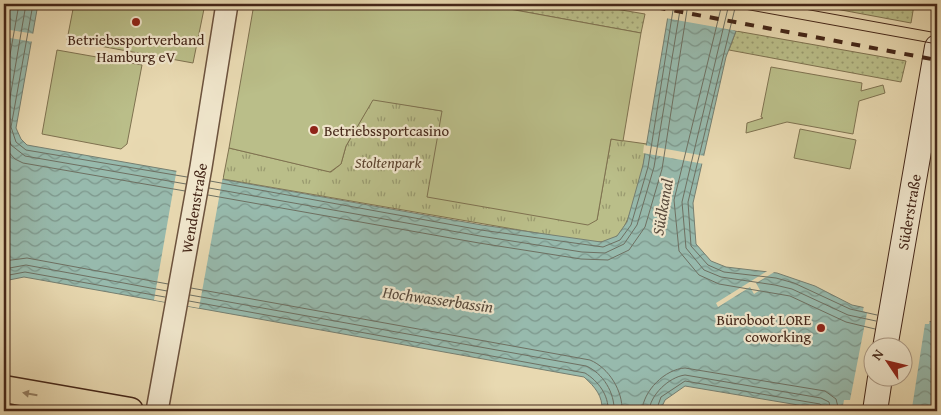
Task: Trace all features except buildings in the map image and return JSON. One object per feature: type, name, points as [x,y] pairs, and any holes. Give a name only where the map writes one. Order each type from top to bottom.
[{"type":"main road","name":"Süderstraße","points":[[888,338],[937,47]]},
{"type":"main road","points":[[874,411],[878,388]]},
{"type":"main road","points":[[4,389],[130,411]]},
{"type":"street","name":"Wendenstraße","points":[[156,411],[201,167],[227,4]]},
{"type":"green space","name":"Betriebssportverband Hamburg eV","points":[[74,4],[205,4],[193,63],[67,40]]},
{"type":"green space","points":[[254,4],[482,4],[641,33],[623,141],[611,139],[597,220],[588,225],[427,197],[442,111],[373,100],[346,146],[341,164],[330,172],[229,148]]},
{"type":"green space","points":[[482,4],[586,4],[645,14],[641,33]]},
{"type":"green space","points":[[809,4],[910,4],[914,5],[911,23]]},
{"type":"green space","points":[[736,31],[906,61],[901,82],[729,50]]},
{"type":"green space","points":[[57,50],[142,65],[127,144],[121,149],[42,134]]},
{"type":"green space","points":[[771,67],[862,83],[861,91],[883,85],[885,93],[859,101],[853,134],[787,122],[746,133],[747,123],[763,118],[761,117]]},
{"type":"green space","name":"Stoltenpark","points":[[373,99],[442,111],[597,220],[611,139],[647,144],[628,219],[613,239],[601,242],[583,241],[223,179],[229,148],[331,172],[341,164],[346,146]]},
{"type":"green space","points":[[800,129],[856,140],[850,169],[794,158]]},
{"type":"water","points":[[4,4],[38,4],[16,128],[21,139],[27,145],[482,225],[601,242],[617,236],[627,222],[643,165],[670,4],[736,31],[726,57],[693,203],[696,244],[711,261],[726,267],[777,273],[815,286],[852,305],[937,323],[937,411],[834,411],[685,386],[665,400],[660,411],[602,411],[601,401],[597,392],[584,377],[24,277],[4,281]]},
{"type":"pier","points":[[667,4],[743,4],[738,31],[665,18]]},
{"type":"pier","points":[[4,29],[35,34],[34,42],[4,37]]},
{"type":"pier","points":[[644,145],[705,156],[704,164],[643,153]]},
{"type":"pier","points":[[177,168],[223,176],[199,308],[154,300]]},
{"type":"pier","points":[[769,270],[776,271],[756,283],[760,290],[754,294],[750,287],[718,307],[716,303]]},
{"type":"pier","points":[[864,305],[930,319],[929,324],[925,324],[912,408],[914,411],[842,411],[844,400],[850,400],[867,313],[863,311]]},
{"type":"tram line","points":[[717,4],[937,44]]},
{"type":"tram line","points":[[777,4],[937,33]]},
{"type":"railway","points":[[639,4],[937,60]]},
{"type":"place","name":"Betriebssportverband Hamburg eV","points":[[136,22]]},
{"type":"place","name":"Betriebssportcasino","points":[[314,130]]},
{"type":"place","name":"Büroboot LORE coworking","points":[[821,328]]},
{"type":"water label","name":"Südkanal","points":[[662,207]]},
{"type":"water label","name":"Hochwasserbassin","points":[[438,299]]}]
